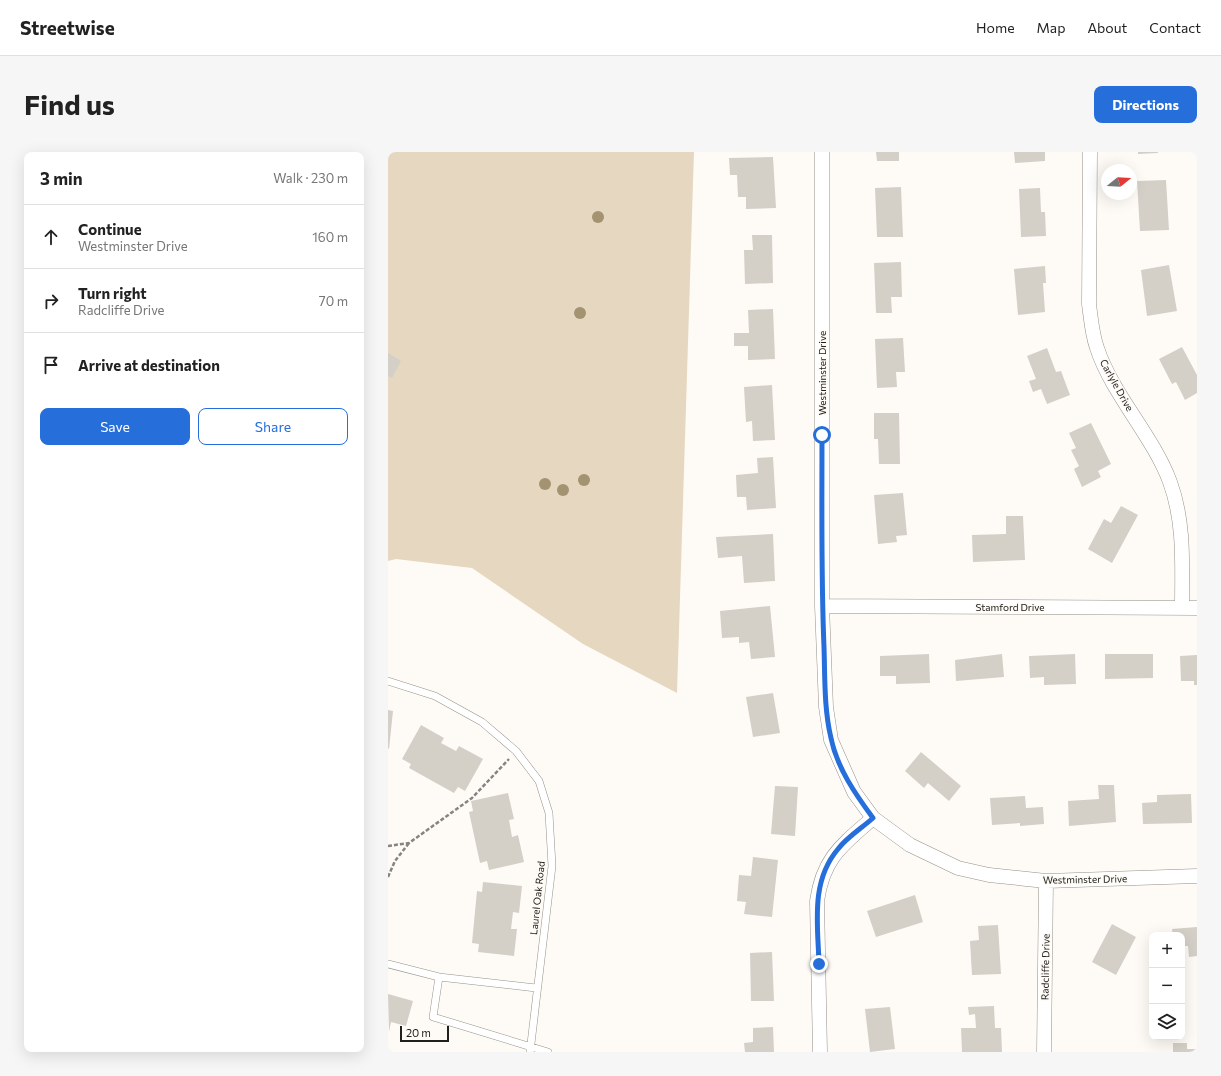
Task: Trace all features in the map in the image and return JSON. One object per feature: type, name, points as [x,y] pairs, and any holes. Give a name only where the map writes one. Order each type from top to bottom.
[{"type":"street","name":"Westminster Drive","points":[[822,152],[822,606],[826,707],[831,740],[854,792],[873,818],[910,845],[958,868],[989,875],[1046,882],[1197,876]]},
{"type":"street","name":"Carlyle Drive","points":[[1090,152],[1089,304],[1092,328],[1098,350],[1112,378],[1170,480],[1176,499],[1182,533],[1182,608]]},
{"type":"street","name":"Stamford Drive","points":[[822,606],[1197,608]]},
{"type":"street","points":[[820,1052],[817,900],[819,883],[828,863],[838,848],[873,818]]},
{"type":"street","name":"Radcliffe Drive","points":[[1044,1052],[1046,882]]},
{"type":"lane","name":"Laurel Oak Road","points":[[388,680],[435,696],[482,722],[516,751],[538,781],[549,813],[552,866],[536,988],[530,1049]]},
{"type":"lane","points":[[388,964],[439,977],[536,988]]},
{"type":"lane","points":[[439,977],[433,1017],[530,1049],[548,1052]]},
{"type":"path","points":[[388,877],[395,861],[409,843],[472,798],[516,751]]},
{"type":"path","points":[[388,846],[409,843]]},
{"type":"shaded area","points":[[388,152],[694,152],[677,693],[583,644],[472,568],[396,559],[388,561]]},
{"type":"building","points":[[876,152],[899,152],[899,161],[877,161]]},
{"type":"building","points":[[1014,152],[1045,152],[1045,161],[1015,163]]},
{"type":"building","points":[[1138,152],[1158,152],[1158,153],[1138,154]]},
{"type":"building","points":[[773,157],[776,208],[746,209],[746,197],[738,197],[737,175],[730,175],[729,158]]},
{"type":"building","points":[[1166,180],[1169,230],[1140,231],[1137,181]]},
{"type":"building","points":[[901,187],[903,237],[877,237],[875,188]]},
{"type":"building","points":[[1040,188],[1041,212],[1045,212],[1046,236],[1021,237],[1019,189]]},
{"type":"building","points":[[752,235],[772,235],[773,283],[745,284],[744,250],[753,250]]},
{"type":"building","points":[[901,262],[902,297],[891,297],[892,313],[876,313],[874,263]]},
{"type":"building","points":[[1169,265],[1177,311],[1147,316],[1141,270]]},
{"type":"building","points":[[1045,266],[1046,283],[1043,283],[1045,312],[1018,315],[1014,269]]},
{"type":"building","points":[[773,309],[775,359],[748,360],[748,346],[734,346],[734,333],[749,333],[748,310]]},
{"type":"building","points":[[903,338],[905,372],[896,372],[897,387],[877,388],[875,339]]},
{"type":"building","points":[[1182,347],[1197,375],[1197,393],[1185,400],[1176,382],[1172,384],[1159,359]]},
{"type":"building","points":[[1047,348],[1056,372],[1061,371],[1070,395],[1047,404],[1041,389],[1033,392],[1029,381],[1036,379],[1027,356]]},
{"type":"building","points":[[388,353],[401,361],[392,378],[388,376]]},
{"type":"building","points":[[772,385],[775,440],[753,441],[752,421],[746,422],[744,387]]},
{"type":"building","points":[[874,413],[899,413],[900,464],[879,464],[878,439],[874,439]]},
{"type":"building","points":[[1091,423],[1111,464],[1098,471],[1101,477],[1082,487],[1074,469],[1079,466],[1071,450],[1076,448],[1069,433]]},
{"type":"building","points":[[773,457],[776,508],[747,510],[746,497],[737,497],[736,475],[758,473],[757,458]]},
{"type":"building","points":[[903,493],[907,535],[896,536],[897,542],[878,544],[874,495]]},
{"type":"building","points":[[1121,506],[1138,515],[1112,563],[1088,549],[1104,519],[1111,523]]},
{"type":"building","points":[[1006,516],[1023,516],[1025,560],[973,562],[972,535],[1006,534]]},
{"type":"building","points":[[773,534],[775,581],[744,583],[742,556],[718,558],[716,537]]},
{"type":"building","points":[[770,606],[775,657],[751,659],[749,642],[739,643],[739,637],[722,638],[720,611]]},
{"type":"building","points":[[929,654],[930,683],[896,684],[896,676],[880,676],[880,656]]},
{"type":"building","points":[[1002,654],[1004,677],[956,681],[955,660]]},
{"type":"building","points":[[1075,654],[1076,684],[1044,685],[1044,677],[1030,678],[1029,656]]},
{"type":"building","points":[[1105,654],[1153,654],[1153,678],[1105,679]]},
{"type":"building","points":[[1197,655],[1197,685],[1194,685],[1194,681],[1181,681],[1180,656]]},
{"type":"building","points":[[773,693],[780,733],[753,737],[746,697]]},
{"type":"building","points":[[388,710],[393,711],[389,749],[388,748]]},
{"type":"building","points":[[421,725],[444,738],[441,743],[456,751],[459,746],[483,759],[465,791],[458,787],[454,793],[409,768],[411,764],[402,759]]},
{"type":"building","points":[[921,752],[961,786],[949,801],[928,783],[924,788],[905,771]]},
{"type":"building","points":[[1098,785],[1114,785],[1116,822],[1069,826],[1068,801],[1099,799]]},
{"type":"building","points":[[775,786],[798,787],[795,836],[771,834]]},
{"type":"building","points":[[508,793],[514,819],[509,820],[512,837],[518,835],[524,862],[489,870],[487,861],[480,863],[469,812],[473,811],[471,801]]},
{"type":"building","points":[[1191,794],[1192,823],[1143,824],[1142,803],[1157,802],[1157,795]]},
{"type":"building","points":[[1025,796],[1026,808],[1043,807],[1044,824],[1020,826],[1020,823],[992,825],[990,798]]},
{"type":"building","points":[[753,857],[778,860],[772,917],[744,914],[746,902],[737,901],[739,875],[751,876]]},
{"type":"building","points":[[483,882],[522,886],[519,913],[513,912],[511,929],[517,929],[514,956],[478,952],[479,944],[472,943],[477,891],[482,892]]},
{"type":"building","points":[[915,895],[923,922],[876,937],[867,911]]},
{"type":"building","points":[[1112,924],[1136,937],[1116,975],[1092,962]]},
{"type":"building","points":[[998,925],[1001,974],[972,975],[970,941],[979,940],[978,926]]},
{"type":"building","points":[[1197,927],[1197,956],[1189,957],[1188,946],[1185,946],[1185,932],[1172,932],[1172,929]]},
{"type":"building","points":[[772,952],[774,1001],[751,1001],[750,953]]},
{"type":"building","points":[[388,994],[413,1001],[406,1026],[391,1022],[389,1032]]},
{"type":"building","points":[[994,1006],[995,1028],[1001,1028],[1002,1052],[962,1052],[961,1028],[976,1028],[975,1014],[969,1015],[968,1007]]},
{"type":"building","points":[[890,1007],[895,1049],[870,1052],[865,1009]]},
{"type":"building","points":[[773,1027],[774,1052],[745,1052],[744,1043],[753,1042],[753,1028]]},
{"type":"building","points":[[1173,1043],[1187,1043],[1187,1049],[1197,1049],[1197,1052],[1173,1052]]},
{"type":"route","points":[[819,964],[817,900],[819,883],[828,863],[838,848],[873,818],[854,792],[843,770],[831,740],[826,707],[822,606],[822,435]]}]
